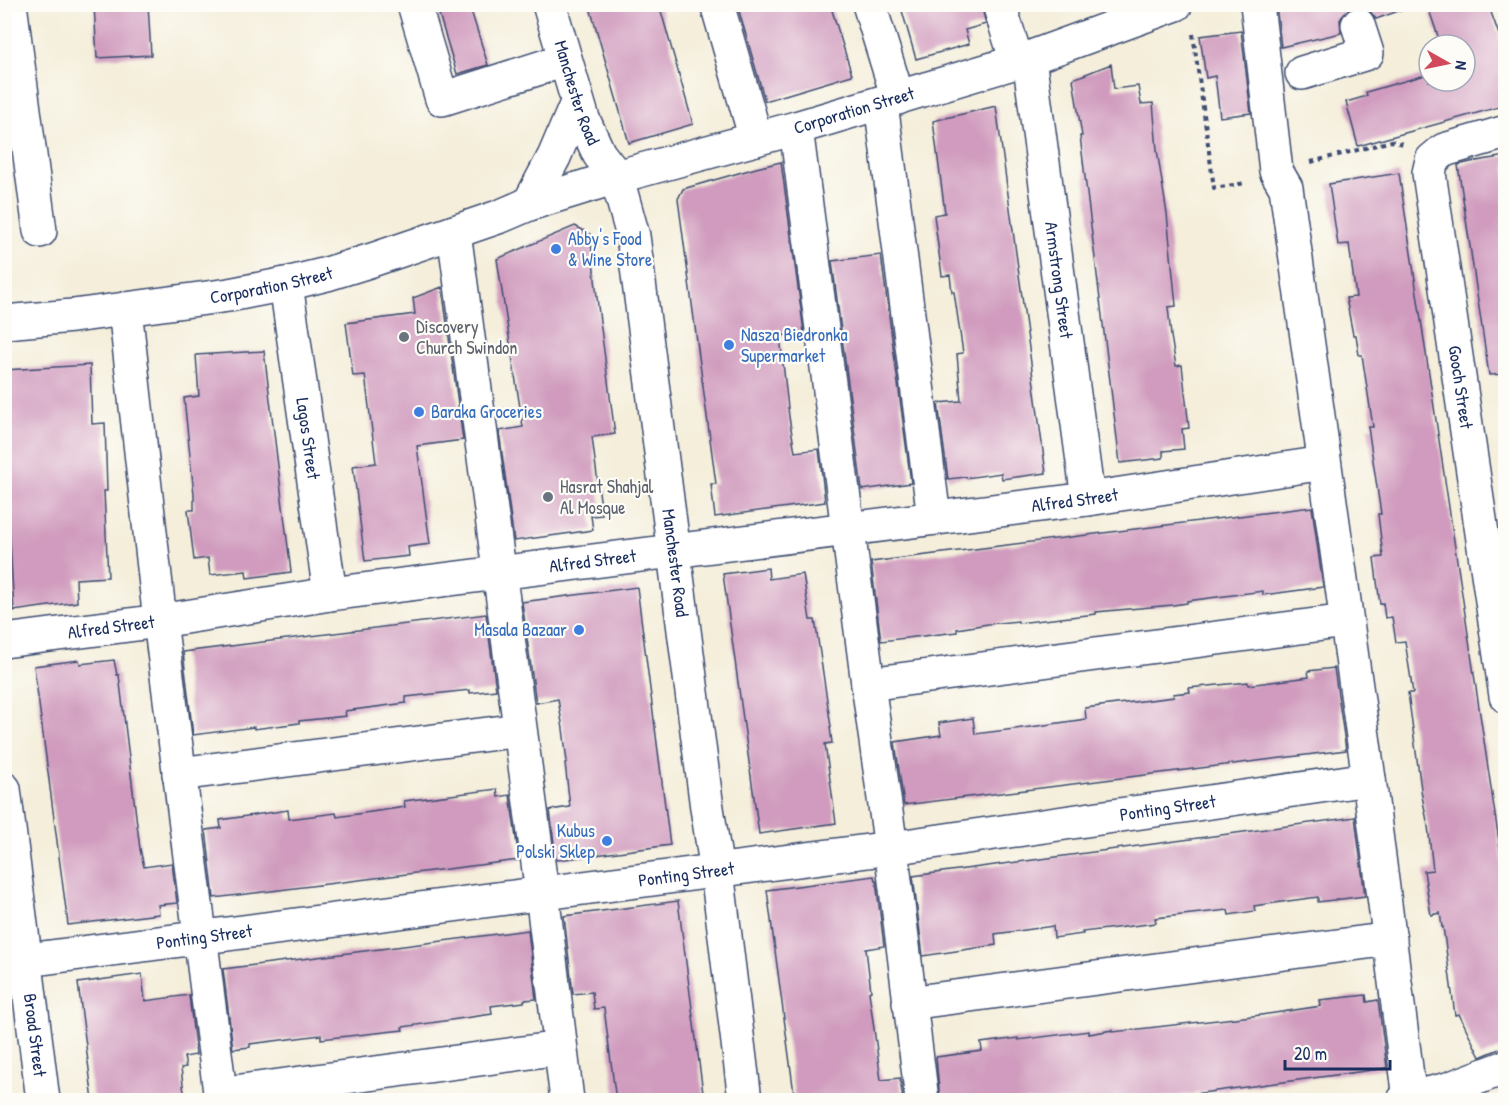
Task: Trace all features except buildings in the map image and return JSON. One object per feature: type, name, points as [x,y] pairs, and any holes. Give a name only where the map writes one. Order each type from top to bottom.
[{"type":"street","points":[[10,4],[40,231]]},
{"type":"street","points":[[414,4],[442,99],[565,60]]},
{"type":"street","name":"Manchester Road","points":[[549,4],[588,134],[616,177],[633,236],[745,1101]]},
{"type":"street","points":[[717,4],[756,139]]},
{"type":"street","points":[[869,4],[890,100],[934,518]]},
{"type":"street","name":"Armstrong Street","points":[[999,4],[1023,60],[1088,499]]},
{"type":"street","points":[[1257,4],[1276,171],[1286,188],[1369,779],[1390,939],[1407,1100],[1448,1089],[1506,1067]]},
{"type":"street","name":"Corporation Street","points":[[4,322],[73,316],[229,295],[286,284],[372,260],[529,204],[616,177],[796,128],[1023,60],[1184,16]]},
{"type":"street","points":[[1302,72],[1367,53],[1358,25]]},
{"type":"street","points":[[529,204],[554,157],[577,103]]},
{"type":"street","points":[[796,128],[922,1101]]},
{"type":"street","points":[[1432,160],[1451,147],[1506,132]]},
{"type":"street","name":"Gooch Street","points":[[1432,160],[1429,173],[1506,696]]},
{"type":"street","points":[[454,232],[542,893],[567,1101]]},
{"type":"street","name":"Lagos Street","points":[[286,284],[330,594]]},
{"type":"street","points":[[125,309],[160,621],[220,1097],[560,1048]]},
{"type":"street","name":"Alfred Street","points":[[4,641],[160,621],[330,594],[1088,499],[1324,464]]},
{"type":"street","points":[[868,684],[1346,621]]},
{"type":"street","points":[[179,774],[519,730]]},
{"type":"street","name":"Ponting Street","points":[[15,962],[891,848],[1369,779]]},
{"type":"street","name":"Broad Street","points":[[4,789],[15,962],[43,1101]]},
{"type":"street","points":[[909,1003],[1390,939]]},
{"type":"path","points":[[1184,16],[1214,188],[1268,180],[1276,171],[1392,141],[1417,149],[1432,160]]},
{"type":"place","name":"Abby's Food & Wine Store","points":[[556,249]]},
{"type":"place","name":"Discovery Church Swindon","points":[[404,337]]},
{"type":"place","name":"Nasza Biedronka Supermarket","points":[[729,345]]},
{"type":"place","name":"Baraka Groceries","points":[[419,412]]},
{"type":"place","name":"Hasrat Shahjal Al Mosque","points":[[548,497]]},
{"type":"place","name":"Masala Bazaar","points":[[579,630]]},
{"type":"place","name":"Kubus Polski Sklep","points":[[607,841]]}]
